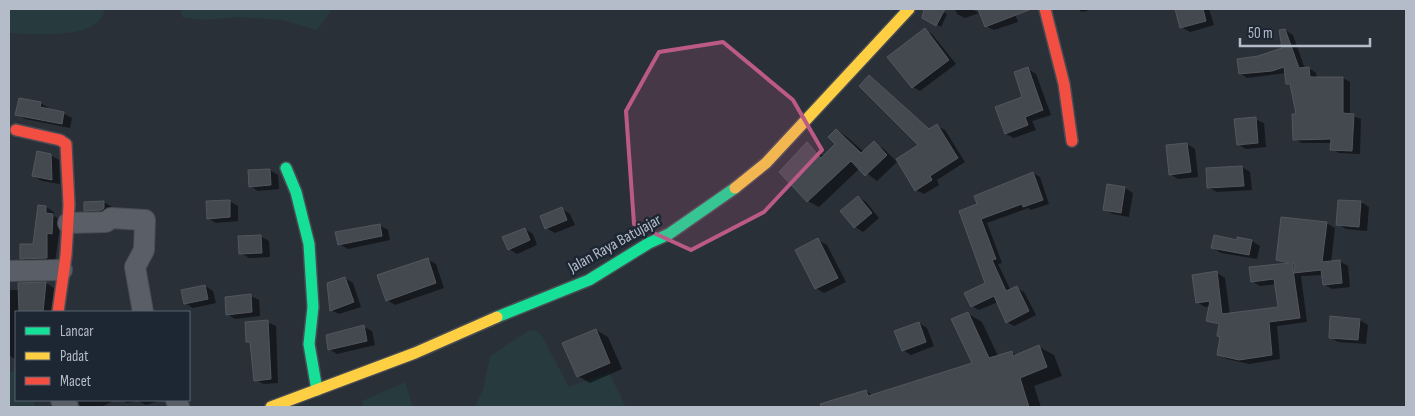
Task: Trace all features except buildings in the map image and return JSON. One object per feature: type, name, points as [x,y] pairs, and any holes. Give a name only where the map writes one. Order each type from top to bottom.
[{"type":"main road","name":"Jalan Raya Batujajar","points":[[271,407],[414,354],[462,332],[589,280],[648,243],[669,234],[720,200],[766,163],[910,9]]},
{"type":"main road","points":[[1045,9],[1064,84],[1072,141]]},
{"type":"main road","points":[[16,130],[60,140],[66,144],[68,222],[58,311]]},
{"type":"main road","points":[[286,168],[300,206],[309,244],[313,307],[309,344],[317,390]]},
{"type":"street","points":[[68,222],[106,222],[111,218],[145,220],[144,250],[134,267],[143,311]]},
{"type":"street","points":[[9,271],[62,270]]},
{"type":"highlighted area","points":[[723,42],[793,100],[822,150],[764,212],[691,250],[634,224],[626,111],[659,52]]},
{"type":"green space","points":[[9,9],[105,9],[100,19],[91,26],[79,31],[33,34],[9,33]]},
{"type":"green space","points":[[181,9],[332,9],[317,30],[282,20],[238,17],[205,20],[182,17]]},
{"type":"green space","points":[[530,330],[538,331],[543,338],[569,387],[609,372],[626,407],[475,407],[484,387],[490,356]]},
{"type":"green space","points":[[15,371],[15,401],[34,401],[34,407],[9,407],[9,372]]},
{"type":"green space","points":[[405,382],[413,407],[363,407],[362,401]]},
{"type":"traffic: fast","points":[[286,168],[296,192],[309,244],[313,307],[309,344],[317,390]]},
{"type":"traffic: fast","points":[[497,317],[589,280],[649,243],[669,234],[735,188]]},
{"type":"traffic: slow","points":[[735,188],[766,163],[909,9]]},
{"type":"traffic: slow","points":[[271,407],[415,353],[497,317]]},
{"type":"traffic: jam","points":[[1045,9],[1064,84],[1072,141]]},
{"type":"traffic: jam","points":[[16,130],[60,140],[66,144],[69,205],[66,255],[58,311]]}]
